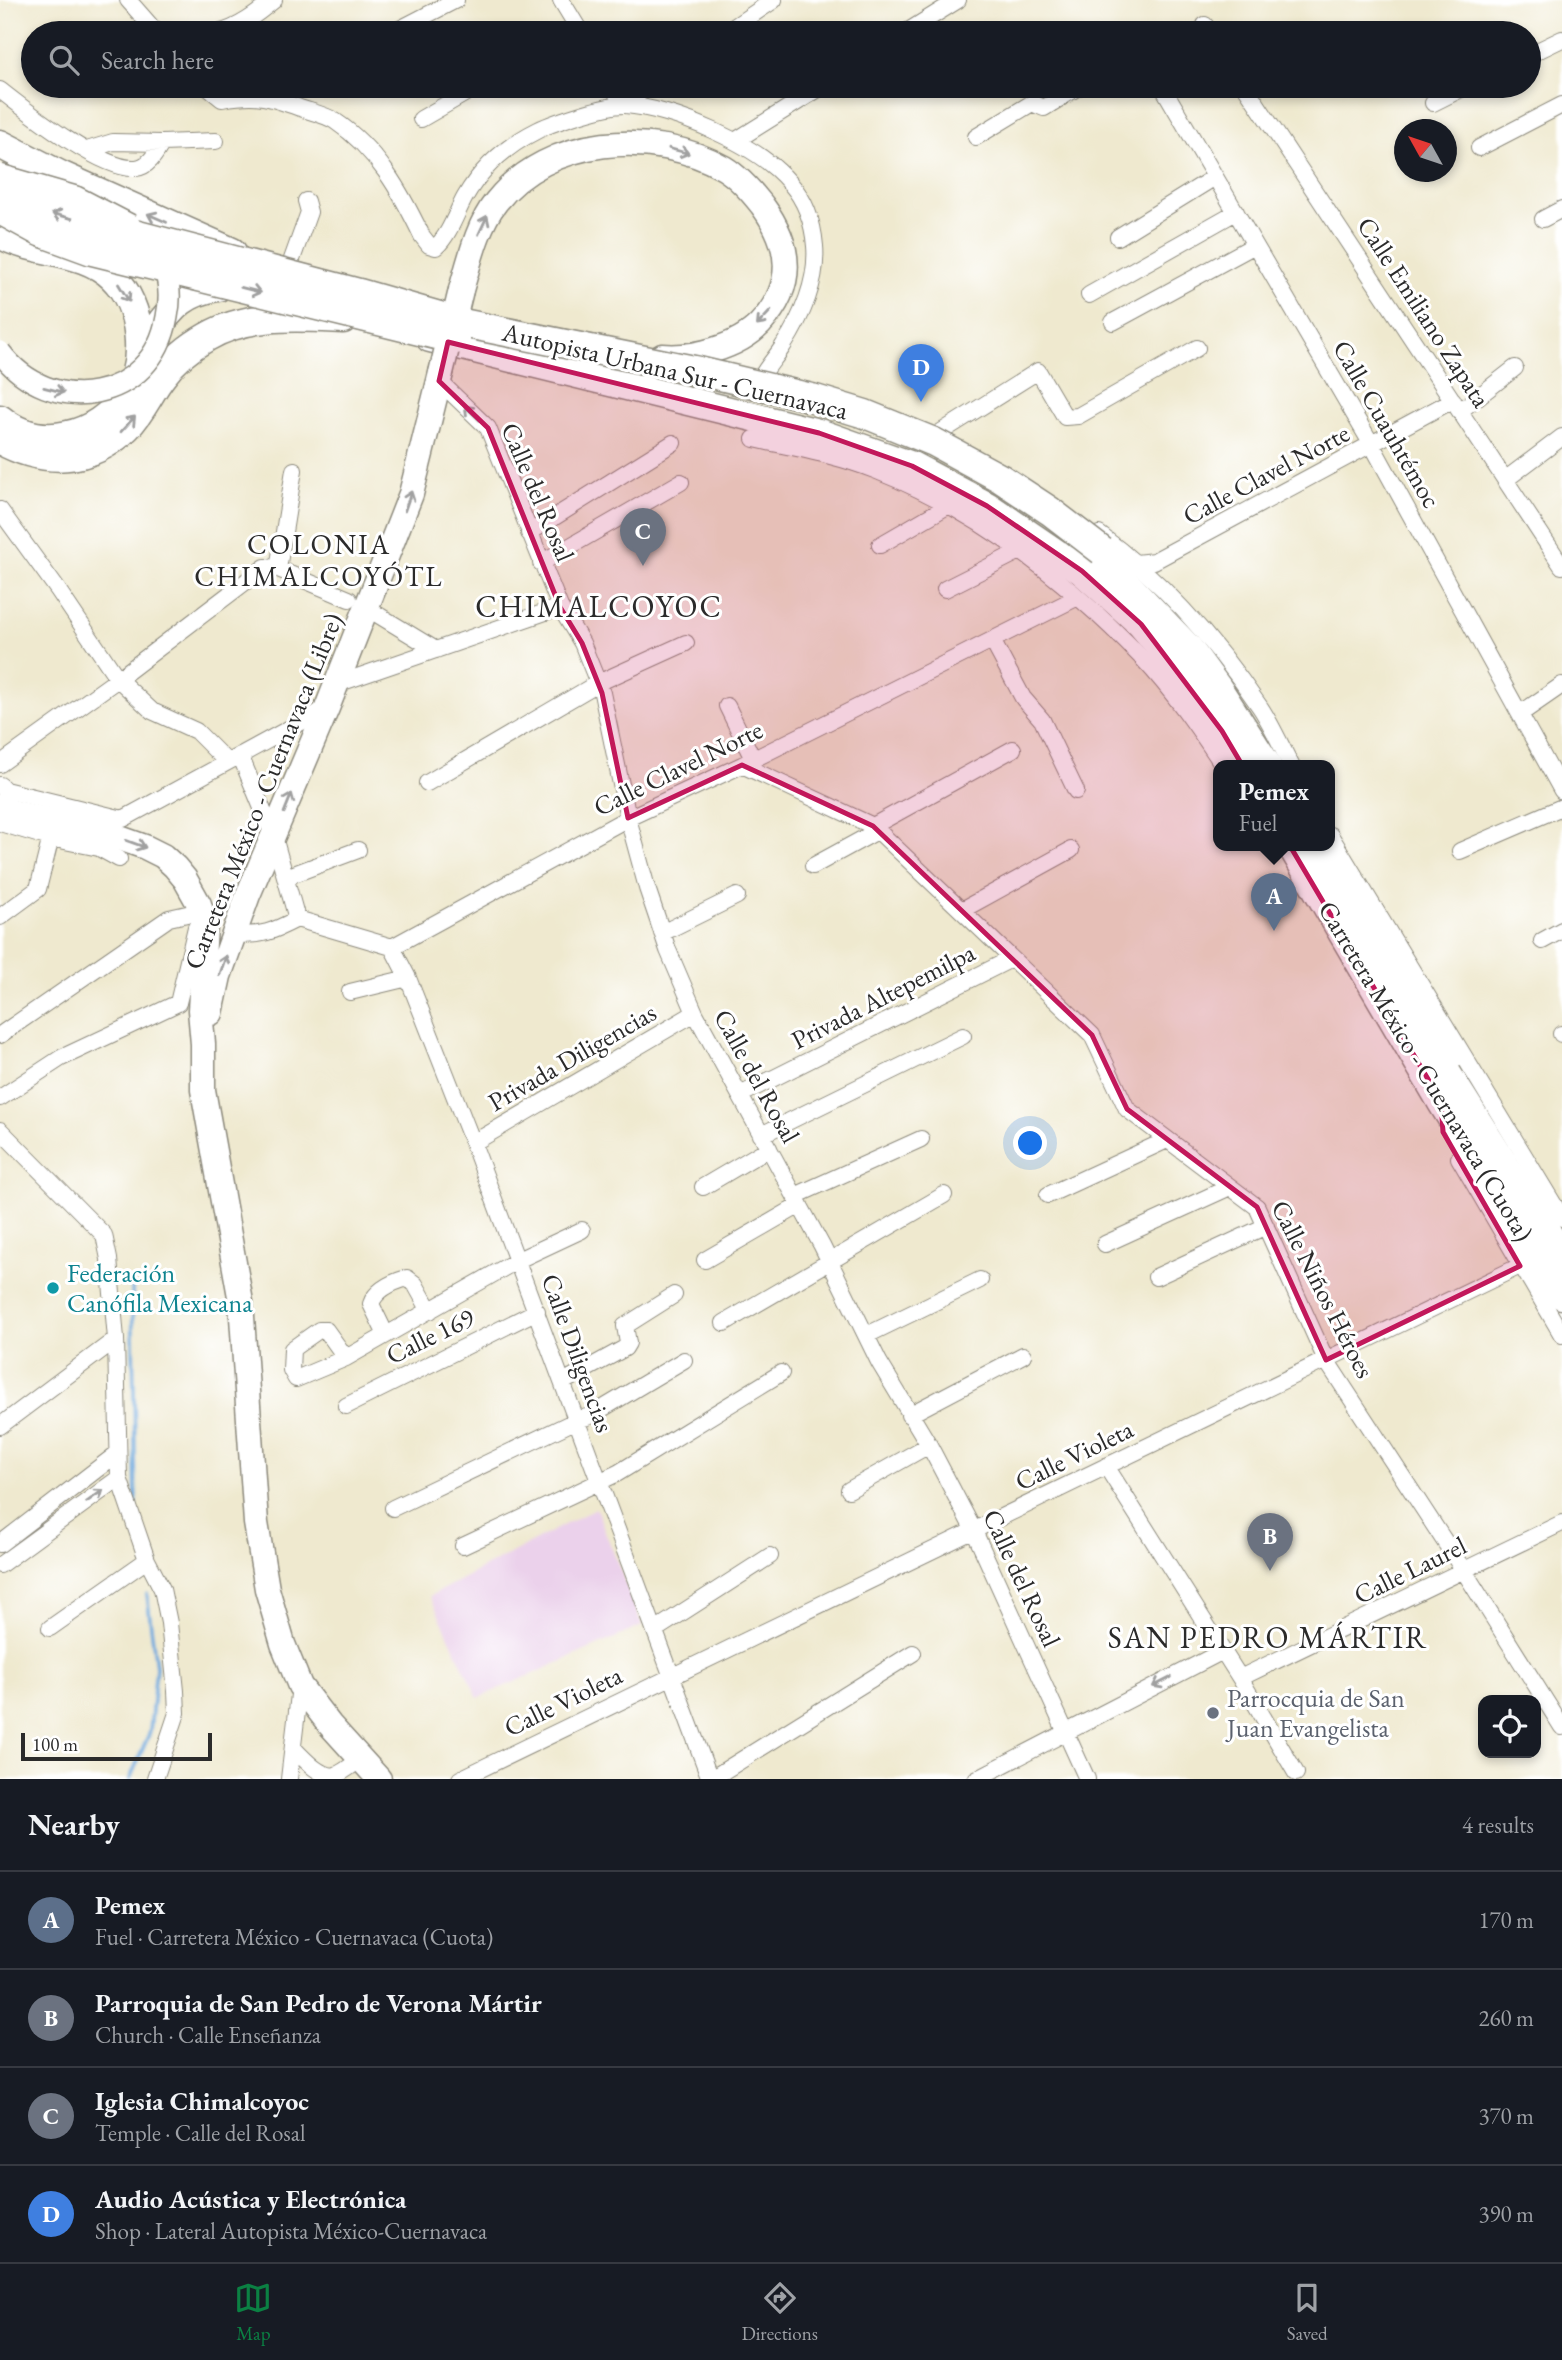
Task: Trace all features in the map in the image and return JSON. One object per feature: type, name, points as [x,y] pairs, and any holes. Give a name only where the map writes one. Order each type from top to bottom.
[{"type":"highway","points":[[4,149],[286,276],[406,309],[810,407],[888,432],[956,462],[1055,523],[1096,552],[1189,649],[1266,760]]},
{"type":"highway","name":"Autopista Urbana Sur - Cuernavaca","points":[[0,186],[50,212],[467,324],[699,371],[812,398],[865,414],[933,442],[1000,478],[1050,511],[1102,551],[1132,579],[1156,603],[1201,658],[1266,760]]},
{"type":"highway","name":"Autopista Urbana Sur - Cuernavaca","points":[[0,210],[40,232],[92,251],[670,389],[810,415],[883,438],[956,472],[1014,507],[1100,574],[1174,650],[1214,704],[1250,760]]},
{"type":"highway","points":[[0,234],[21,244],[88,261],[115,278],[133,308],[138,330],[138,363]]},
{"type":"highway","points":[[0,419],[30,436],[48,438],[69,436],[100,422],[126,395],[138,363],[154,333],[175,306],[192,293],[218,287]]},
{"type":"highway","points":[[0,440],[36,456],[58,458],[84,453],[108,442],[127,427],[163,374],[186,351],[207,336],[254,320],[289,317],[348,319],[819,433],[912,466],[987,506],[1082,571],[1141,624],[1168,656],[1240,760]]},
{"type":"highway","name":"Carretera México - Cuernavaca (Cuota)","points":[[1295,851],[1441,1101],[1562,1295]]},
{"type":"highway","points":[[1306,851],[1562,1272]]},
{"type":"highway","name":"Carretera México - Cuernavaca (Cuota)","points":[[1320,851],[1402,1001],[1562,1255]]},
{"type":"highway","points":[[1441,1101],[1443,1132],[1459,1158]]},
{"type":"main road","name":"Carretera México - Cuernavaca (Libre)","points":[[203,1044],[219,976],[248,895],[337,684],[411,494],[461,290],[474,247],[495,204],[510,185],[537,165],[573,151],[620,143],[668,148],[697,156],[742,181],[773,220],[782,241],[787,265],[774,307],[757,327],[728,344],[691,356],[667,357],[573,348]]},
{"type":"main road","points":[[0,175],[76,197],[128,223],[143,235],[163,263],[170,296],[164,335],[153,356],[125,382],[93,393],[52,391],[24,377],[0,352]]},
{"type":"main road","name":"Carretera México - Cuernavaca (Libre)","points":[[0,806],[52,831],[114,836],[163,856],[185,879],[199,910],[205,926],[200,1010],[203,1090],[241,1302],[250,1450],[261,1559],[277,1625],[300,1686],[379,1779]]},
{"type":"main road","points":[[199,910],[212,923],[234,934]]},
{"type":"street","points":[[128,0],[146,21]]},
{"type":"street","points":[[246,21],[274,0]]},
{"type":"street","points":[[415,21],[456,0]]},
{"type":"street","points":[[561,0],[571,21]]},
{"type":"street","points":[[743,21],[774,0]]},
{"type":"street","points":[[924,21],[958,0]]},
{"type":"street","points":[[1541,49],[1562,39]]},
{"type":"street","points":[[0,90],[63,138],[116,165],[135,168],[145,165],[162,143]]},
{"type":"street","points":[[276,98],[334,120],[363,145],[390,176],[422,236],[429,245],[436,247],[443,240],[482,172],[509,146],[541,128],[622,104],[631,98]]},
{"type":"street","points":[[421,119],[457,98]]},
{"type":"street","points":[[619,98],[622,104],[678,116],[735,141],[790,182],[809,212],[815,248],[811,287],[783,347],[762,376]]},
{"type":"street","points":[[735,141],[803,98]]},
{"type":"street","points":[[976,137],[1032,103],[1044,108],[1060,98]]},
{"type":"street","name":"Calle Cuauhtémoc","points":[[1169,98],[1372,445],[1562,791]]},
{"type":"street","name":"Calle Emiliano Zapata","points":[[1253,98],[1562,566]]},
{"type":"street","points":[[1433,103],[1443,98]]},
{"type":"street","points":[[1479,148],[1562,105]]},
{"type":"street","points":[[87,150],[113,142],[216,141]]},
{"type":"street","points":[[1118,237],[1215,177]]},
{"type":"street","points":[[286,276],[309,212],[306,201]]},
{"type":"street","points":[[1543,219],[1562,209]]},
{"type":"street","points":[[1089,295],[1236,212]]},
{"type":"street","points":[[1113,322],[1255,245]]},
{"type":"street","points":[[941,432],[1038,371],[1065,417],[1078,416],[1197,348]]},
{"type":"street","points":[[691,356],[868,403],[941,432],[1014,471],[1136,563],[1207,636],[1262,709],[1288,760]]},
{"type":"street","name":"Calle Clavel Norte","points":[[1136,563],[1154,561],[1372,445],[1456,405],[1515,368]]},
{"type":"street","name":"Calle del Rosal","points":[[440,377],[488,428],[560,607],[582,643],[603,693],[628,818],[647,888],[662,933],[695,1013],[830,1261],[909,1415],[929,1445],[974,1531],[1087,1779]]},
{"type":"street","points":[[1505,480],[1562,438]]},
{"type":"street","points":[[754,439],[833,456],[877,471],[949,505],[1020,551],[1078,597],[1144,660],[1219,760]]},
{"type":"street","points":[[529,533],[673,443]]},
{"type":"street","points":[[0,764],[271,568],[295,470]]},
{"type":"street","points":[[541,563],[681,482]]},
{"type":"street","points":[[880,545],[949,505]]},
{"type":"street","points":[[0,510],[118,679],[152,711],[196,731],[233,759],[274,837],[298,919]]},
{"type":"street","points":[[945,589],[1020,551]]},
{"type":"street","points":[[271,568],[349,599]]},
{"type":"street","name":"Calle Clavel Norte","points":[[392,947],[628,818],[748,762],[1078,597]]},
{"type":"street","points":[[337,684],[560,607]]},
{"type":"street","points":[[375,613],[436,650]]},
{"type":"street","points":[[992,640],[1023,698],[1042,720],[1076,791]]},
{"type":"street","points":[[426,783],[598,683],[686,643]]},
{"type":"street","points":[[1520,714],[1562,685]]},
{"type":"street","points":[[727,706],[748,762]]},
{"type":"street","points":[[0,785],[5,790],[123,819],[327,708]]},
{"type":"street","points":[[813,866],[1013,749]]},
{"type":"street","name":"Calle Niños Héroes","points":[[748,762],[876,828],[1092,1035],[1127,1109],[1257,1207],[1326,1360],[1562,1727]]},
{"type":"street","points":[[1460,851],[1562,807]]},
{"type":"street","points":[[0,823],[52,831],[99,848],[119,859]]},
{"type":"street","points":[[0,917],[38,889],[52,831]]},
{"type":"street","points":[[1335,843],[1562,1218]]},
{"type":"street","points":[[286,877],[358,850]]},
{"type":"street","points":[[962,910],[1071,850]]},
{"type":"street","points":[[662,933],[737,896]]},
{"type":"street","points":[[0,1035],[169,918],[199,910],[178,1003],[61,1058],[0,1098]]},
{"type":"street","points":[[234,934],[252,936],[270,932],[298,919],[392,947]]},
{"type":"street","points":[[1542,940],[1562,930]]},
{"type":"street","name":"Calle Diligencias","points":[[392,947],[408,978],[518,1260],[711,1779]]},
{"type":"street","name":"Privada Altepemilpa","points":[[740,1096],[1011,959]]},
{"type":"street","points":[[350,992],[408,978]]},
{"type":"street","name":"Privada Diligencias","points":[[473,1143],[695,1013]]},
{"type":"street","points":[[703,1187],[765,1141],[963,1036]]},
{"type":"street","points":[[0,1130],[104,1235],[109,1259],[116,1339],[119,1478],[147,1560],[162,1589],[169,1623],[177,1713],[155,1779]]},
{"type":"street","points":[[705,1260],[797,1200],[920,1139]]},
{"type":"street","points":[[1048,1195],[1167,1140]]},
{"type":"street","points":[[1459,1158],[1562,1335]]},
{"type":"street","points":[[1105,1244],[1230,1187]]},
{"type":"street","points":[[724,1323],[944,1195]]},
{"type":"street","points":[[1156,1277],[1266,1226]]},
{"type":"street","points":[[346,1358],[518,1260],[582,1230]]},
{"type":"street","name":"Calle Violeta","points":[[460,1779],[1520,1266]]},
{"type":"street","points":[[386,1335],[371,1304],[374,1294],[395,1282],[407,1278],[415,1283],[430,1311]]},
{"type":"street","points":[[867,1335],[980,1280]]},
{"type":"street","points":[[562,1382],[625,1348],[628,1343],[625,1326],[674,1295]]},
{"type":"street","name":"Calle 169","points":[[346,1406],[537,1311]]},
{"type":"street","points":[[0,1426],[116,1339]]},
{"type":"street","points":[[909,1415],[1023,1355]]},
{"type":"street","points":[[393,1508],[590,1416],[684,1360]]},
{"type":"street","points":[[463,1546],[600,1482],[781,1373]]},
{"type":"street","points":[[849,1490],[929,1445]]},
{"type":"street","points":[[0,1544],[118,1453]]},
{"type":"street","points":[[1106,1466],[1240,1678],[1296,1773]]},
{"type":"street","points":[[0,1565],[119,1478]]},
{"type":"street","points":[[58,1500],[69,1515]]},
{"type":"street","name":"Calle Laurel","points":[[1240,1678],[1562,1523]]},
{"type":"street","points":[[16,1532],[26,1546]]},
{"type":"street","points":[[655,1630],[769,1556]]},
{"type":"street","points":[[50,1628],[147,1560]]},
{"type":"street","points":[[976,1779],[1223,1651]]},
{"type":"street","points":[[711,1779],[913,1653]]},
{"type":"street","points":[[289,1779],[300,1686]]},
{"type":"street","points":[[293,1748],[320,1773],[328,1776],[336,1775],[361,1759]]},
{"type":"highlighted area","points":[[448,342],[819,433],[912,466],[987,506],[1082,571],[1141,624],[1222,731],[1441,1101],[1443,1132],[1520,1266],[1326,1360],[1257,1207],[1127,1109],[1092,1035],[873,826],[742,765],[628,818],[602,693],[582,643],[560,607],[488,428],[439,381]]},
{"type":"shaded area","points":[[596,1508],[642,1626],[478,1698],[430,1596]]},
{"type":"waterway","points":[[132,1282],[136,1504]]},
{"type":"waterway","points":[[130,1779],[150,1732],[156,1667],[147,1594]]},
{"type":"place","name":"Audio Acústica y Electrónica","points":[[921,402]]},
{"type":"place","name":"Iglesia Chimalcoyoc","points":[[643,566]]},
{"type":"place","name":"Pemex","points":[[1274,931]]},
{"type":"place","name":"Federación Canófila Mexicana","points":[[53,1288]]},
{"type":"place","name":"Parroquia de San Pedro de Verona Mártir","points":[[1270,1571]]},
{"type":"place","name":"Parrocquia de San Juan Evangelista","points":[[1213,1713]]},
{"type":"district","name":"COLONIA CHIMALCOYÓTL","points":[[319,560]]},
{"type":"district","name":"CHIMALCOYOC","points":[[599,607]]},
{"type":"district","name":"SAN PEDRO MÁRTIR","points":[[1268,1638]]}]
